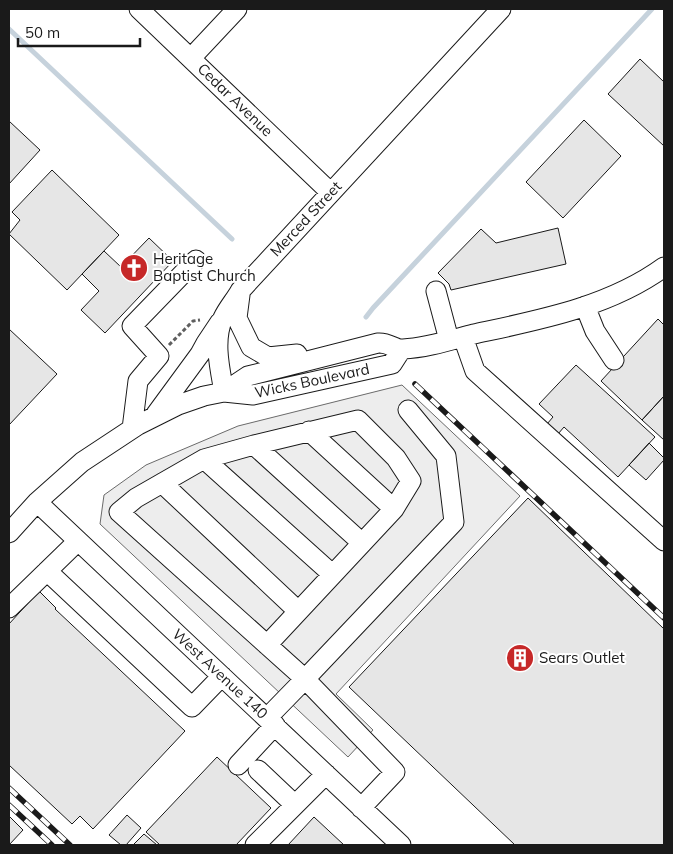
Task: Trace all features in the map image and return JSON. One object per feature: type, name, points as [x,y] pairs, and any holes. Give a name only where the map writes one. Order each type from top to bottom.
[{"type":"street","name":"Cedar Avenue","points":[[139,9],[330,192]]},
{"type":"street","points":[[191,58],[237,9]]},
{"type":"street","name":"Merced Street","points":[[224,392],[218,354],[220,331],[223,318],[240,292],[330,192],[501,9]]},
{"type":"street","points":[[132,429],[138,381],[159,356],[132,326],[196,260]]},
{"type":"street","name":"Wicks Boulevard","points":[[224,392],[248,376],[378,343],[385,342],[401,350],[456,339],[585,306],[633,287],[664,267]]},
{"type":"street","points":[[436,291],[456,339],[475,371],[664,541]]},
{"type":"street","points":[[240,292],[238,318],[247,343],[254,350],[268,357],[378,343]]},
{"type":"street","points":[[585,306],[595,331],[614,360]]},
{"type":"street","points":[[154,417],[200,354],[223,318]]},
{"type":"street","name":"Wicks Boulevard","points":[[224,392],[253,395],[392,364],[401,350]]},
{"type":"street","points":[[11,528],[82,462],[132,429],[186,402],[224,392]]},
{"type":"street","points":[[238,765],[305,679],[454,522],[446,456],[408,410]]},
{"type":"street","points":[[267,645],[394,509],[411,481],[396,458],[358,420],[204,459],[136,498],[119,512],[267,645],[305,679],[395,772],[362,808]]},
{"type":"street","points":[[309,431],[394,509]]},
{"type":"street","points":[[254,445],[362,542]]},
{"type":"street","points":[[204,459],[332,574]]},
{"type":"street","points":[[162,483],[298,611]]},
{"type":"street","name":"West Avenue 140","points":[[37,502],[401,845]]},
{"type":"street","points":[[9,608],[78,541]]},
{"type":"street","points":[[47,571],[192,707],[222,676]]},
{"type":"street","points":[[258,770],[295,805]]},
{"type":"street","points":[[255,845],[326,774]]},
{"type":"path","points":[[159,356],[192,321],[223,318]]},
{"type":"shaded area","points":[[402,385],[520,496],[336,694],[373,730],[348,757],[100,524],[104,495],[146,465],[238,426]]},
{"type":"building","points":[[640,59],[664,82],[664,146],[608,94]]},
{"type":"building","points":[[584,120],[621,156],[563,218],[526,182]]},
{"type":"building","points":[[9,121],[40,150],[9,184]]},
{"type":"building","points":[[52,170],[119,235],[67,290],[9,234],[20,220],[12,212]]},
{"type":"building","points":[[558,228],[566,264],[451,290],[449,284],[438,273],[481,229],[496,243]]},
{"type":"building","points":[[149,238],[173,261],[105,333],[81,310],[99,291],[82,274],[104,251],[121,267]]},
{"type":"building","points":[[658,319],[664,325],[664,396],[642,420],[601,381]]},
{"type":"building","points":[[9,329],[57,374],[9,425]]},
{"type":"building","points":[[576,365],[655,437],[618,477],[564,427],[558,434],[547,424],[553,417],[539,404]]},
{"type":"building","points":[[664,396],[664,440],[642,420]]},
{"type":"building","points":[[649,443],[664,460],[646,480],[629,465]]},
{"type":"building","name":"Sears Outlet","points":[[528,498],[664,629],[664,845],[515,845],[349,687]]},
{"type":"building","points":[[39,591],[55,609],[185,731],[93,829],[80,816],[72,824],[9,765],[9,624]]},
{"type":"building","points":[[217,757],[271,808],[236,845],[160,845],[146,832]]},
{"type":"building","points":[[127,815],[141,828],[126,845],[121,845],[109,835]]},
{"type":"building","points":[[9,816],[23,830],[9,845]]},
{"type":"building","points":[[314,817],[344,845],[288,845]]},
{"type":"building","points":[[144,834],[157,845],[133,845]]},
{"type":"waterway","points":[[366,317],[652,9]]},
{"type":"waterway","points":[[9,29],[232,239]]},
{"type":"railway","points":[[415,384],[664,618]]},
{"type":"railway","points":[[9,788],[70,845]]},
{"type":"railway","points":[[9,805],[52,845]]},
{"type":"place","name":"Heritage Baptist Church","points":[[134,268]]},
{"type":"place","name":"Sears Outlet","points":[[520,658]]}]
